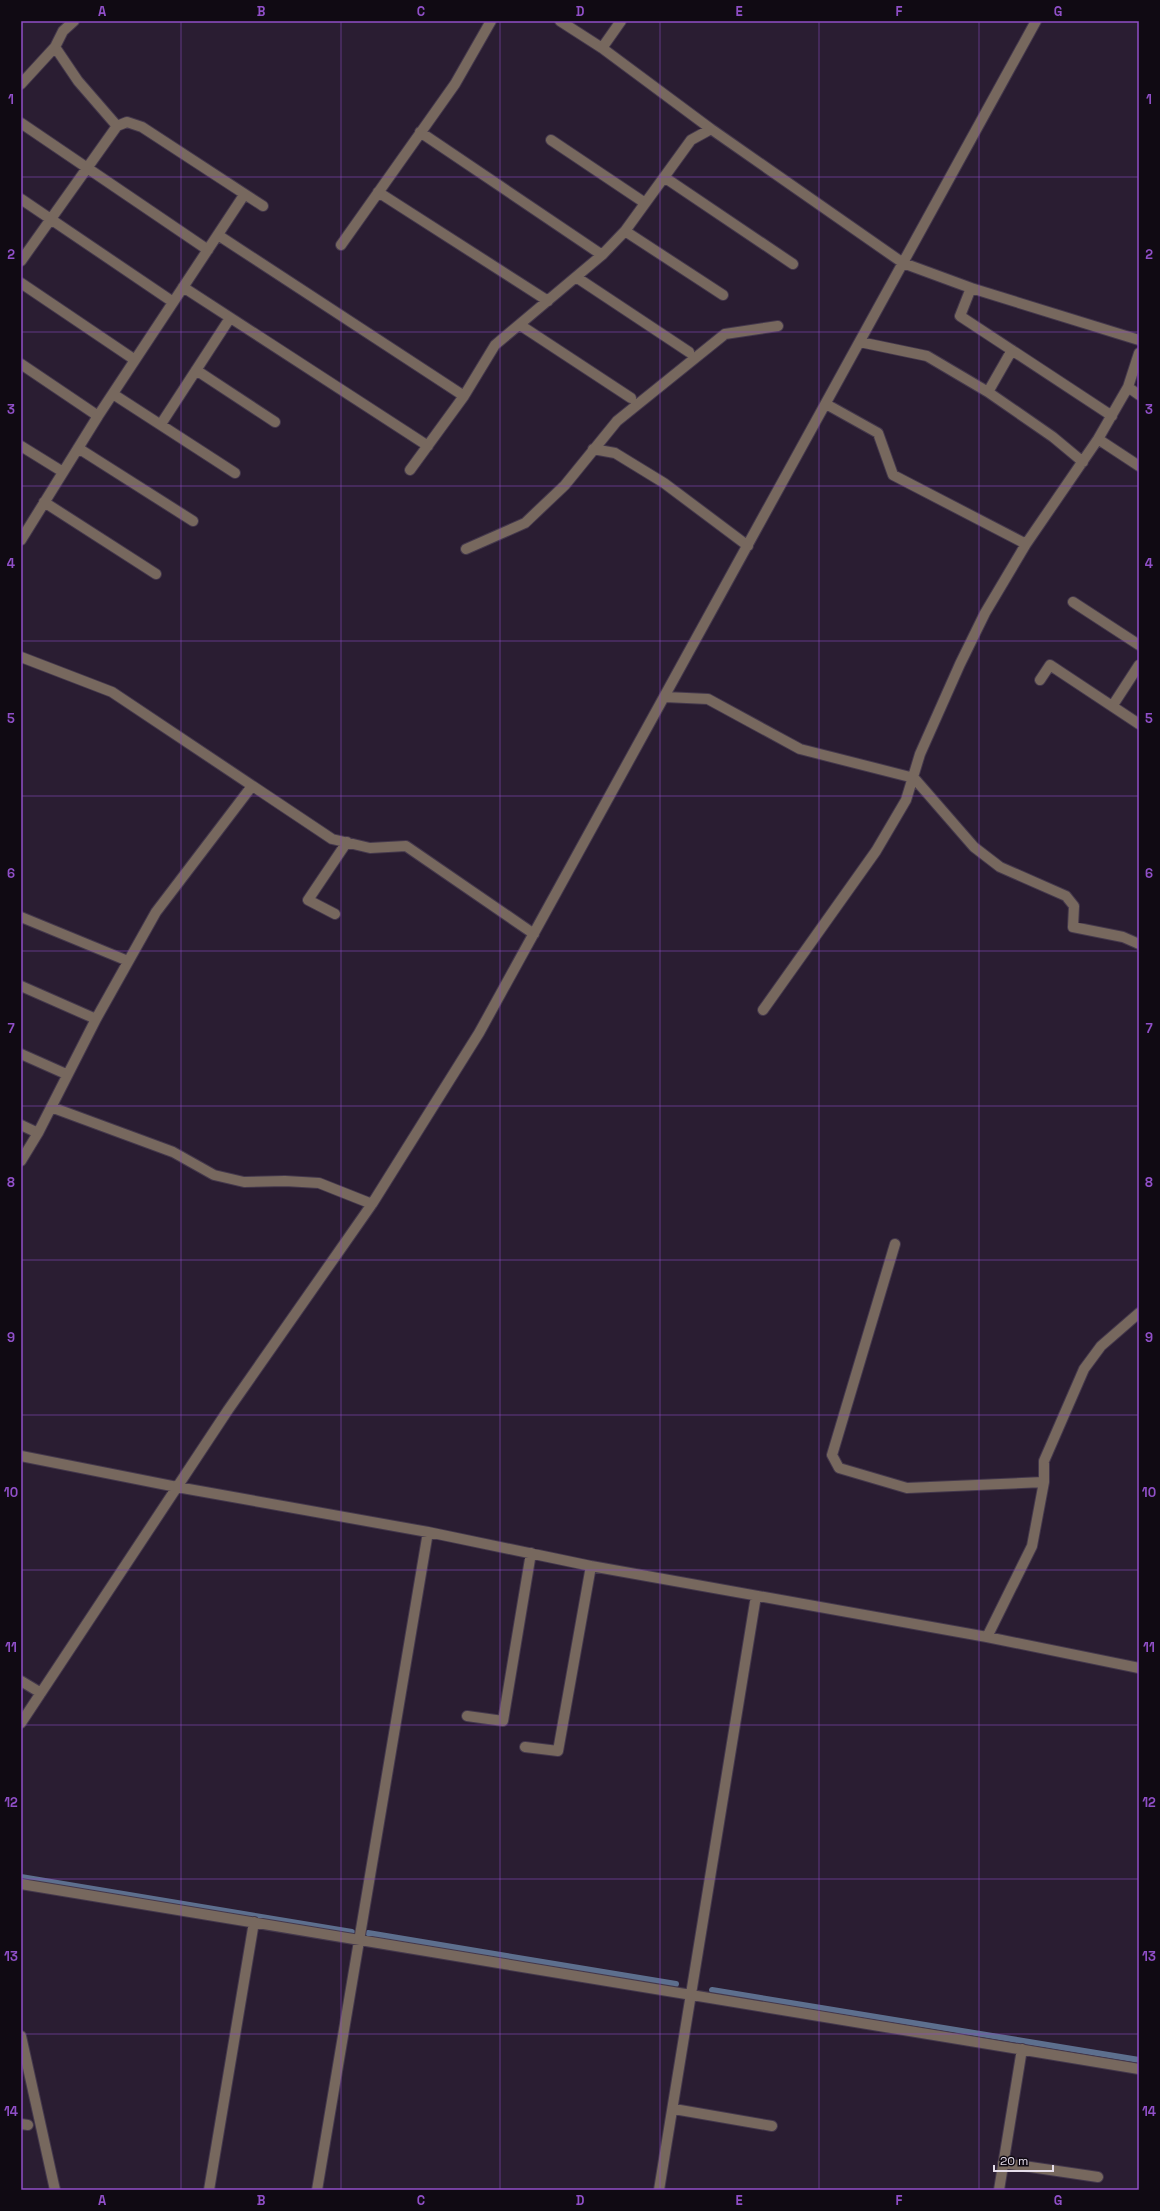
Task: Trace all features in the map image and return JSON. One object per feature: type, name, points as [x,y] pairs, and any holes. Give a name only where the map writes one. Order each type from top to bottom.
[{"type":"street","points":[[21,84],[55,47],[63,31],[74,21]]},
{"type":"street","points":[[341,245],[455,84],[491,21]]},
{"type":"street","points":[[560,21],[602,48],[711,129],[903,263],[971,288],[1139,340]]},
{"type":"street","points":[[602,48],[621,21]]},
{"type":"street","points":[[21,1723],[228,1410],[372,1204],[479,1033],[1036,21]]},
{"type":"street","points":[[55,47],[78,81],[116,126]]},
{"type":"street","points":[[21,122],[208,250]]},
{"type":"street","points":[[21,261],[116,126],[127,122],[142,127],[263,206]]},
{"type":"street","points":[[410,470],[464,396],[495,346],[602,255],[625,231],[691,140],[711,129]]},
{"type":"street","points":[[420,132],[602,255]]},
{"type":"street","points":[[551,140],[645,203]]},
{"type":"street","points":[[664,177],[793,264]]},
{"type":"street","points":[[378,192],[548,301]]},
{"type":"street","points":[[21,540],[98,416],[244,195]]},
{"type":"street","points":[[21,199],[173,302]]},
{"type":"street","points":[[625,231],[723,295]]},
{"type":"street","points":[[218,235],[464,396]]},
{"type":"street","points":[[576,277],[689,352]]},
{"type":"street","points":[[21,283],[135,360]]},
{"type":"street","points":[[183,287],[428,446]]},
{"type":"street","points":[[971,288],[960,316],[1112,416]]},
{"type":"street","points":[[160,424],[230,318]]},
{"type":"street","points":[[520,325],[631,398]]},
{"type":"street","points":[[466,549],[525,523],[565,485],[617,421],[725,334],[778,326]]},
{"type":"street","points":[[860,342],[927,356],[988,392],[1053,437],[1083,462]]},
{"type":"street","points":[[988,392],[1012,350]]},
{"type":"street","points":[[763,1010],[876,851],[906,800],[914,778],[920,754],[960,664],[986,613],[1026,544],[1083,462],[1112,416],[1128,387],[1139,353]]},
{"type":"street","points":[[21,364],[98,416]]},
{"type":"street","points":[[196,370],[275,422]]},
{"type":"street","points":[[1128,387],[1139,395]]},
{"type":"street","points":[[113,394],[235,473]]},
{"type":"street","points":[[826,404],[878,434],[893,475],[1026,544]]},
{"type":"street","points":[[1098,439],[1139,466]]},
{"type":"street","points":[[21,446],[63,472]]},
{"type":"street","points":[[78,448],[193,521]]},
{"type":"street","points":[[593,449],[615,453],[664,482],[748,546]]},
{"type":"street","points":[[44,502],[156,574]]},
{"type":"street","points":[[1073,602],[1139,644]]},
{"type":"street","points":[[21,656],[112,692],[332,839],[370,848],[406,846],[534,934]]},
{"type":"street","points":[[1040,680],[1050,665],[1113,705],[1139,724]]},
{"type":"street","points":[[1113,705],[1139,665]]},
{"type":"street","points":[[665,697],[708,699],[800,749],[914,778],[974,847],[1000,867],[1066,896],[1074,906],[1073,927],[1123,937],[1139,944]]},
{"type":"street","points":[[21,1161],[38,1133],[66,1074],[156,912],[252,786]]},
{"type":"street","points":[[335,914],[308,900],[347,842]]},
{"type":"street","points":[[21,917],[128,961]]},
{"type":"street","points":[[21,986],[96,1020]]},
{"type":"street","points":[[21,1054],[66,1074]]},
{"type":"street","points":[[51,1107],[173,1152],[214,1175],[244,1182],[285,1181],[319,1183],[372,1204]]},
{"type":"street","points":[[21,1125],[38,1133]]},
{"type":"street","points":[[895,1244],[832,1455],[839,1468],[908,1488],[1044,1482]]},
{"type":"street","points":[[987,1637],[1032,1546],[1044,1482],[1044,1461],[1084,1369],[1100,1346],[1139,1313]]},
{"type":"street","points":[[21,1456],[177,1487],[428,1532],[590,1566],[987,1637],[1139,1668]]},
{"type":"street","points":[[317,2190],[428,1532]]},
{"type":"street","points":[[467,1716],[503,1721],[531,1553]]},
{"type":"street","points":[[525,1747],[558,1751],[590,1566]]},
{"type":"street","points":[[660,2190],[693,1994],[756,1596]]},
{"type":"street","points":[[21,1681],[41,1692]]},
{"type":"street","points":[[21,1884],[1139,2068]]},
{"type":"street","points":[[209,2190],[254,1922]]},
{"type":"street","points":[[21,2036],[54,2190]]},
{"type":"street","points":[[999,2190],[1022,2049]]},
{"type":"street","points":[[674,2109],[772,2126]]},
{"type":"street","points":[[1003,2163],[1098,2178]]},
{"type":"waterway","points":[[21,1877],[352,1932]]},
{"type":"waterway","points":[[368,1933],[676,1984]]},
{"type":"waterway","points":[[712,1990],[1139,2060]]}]
